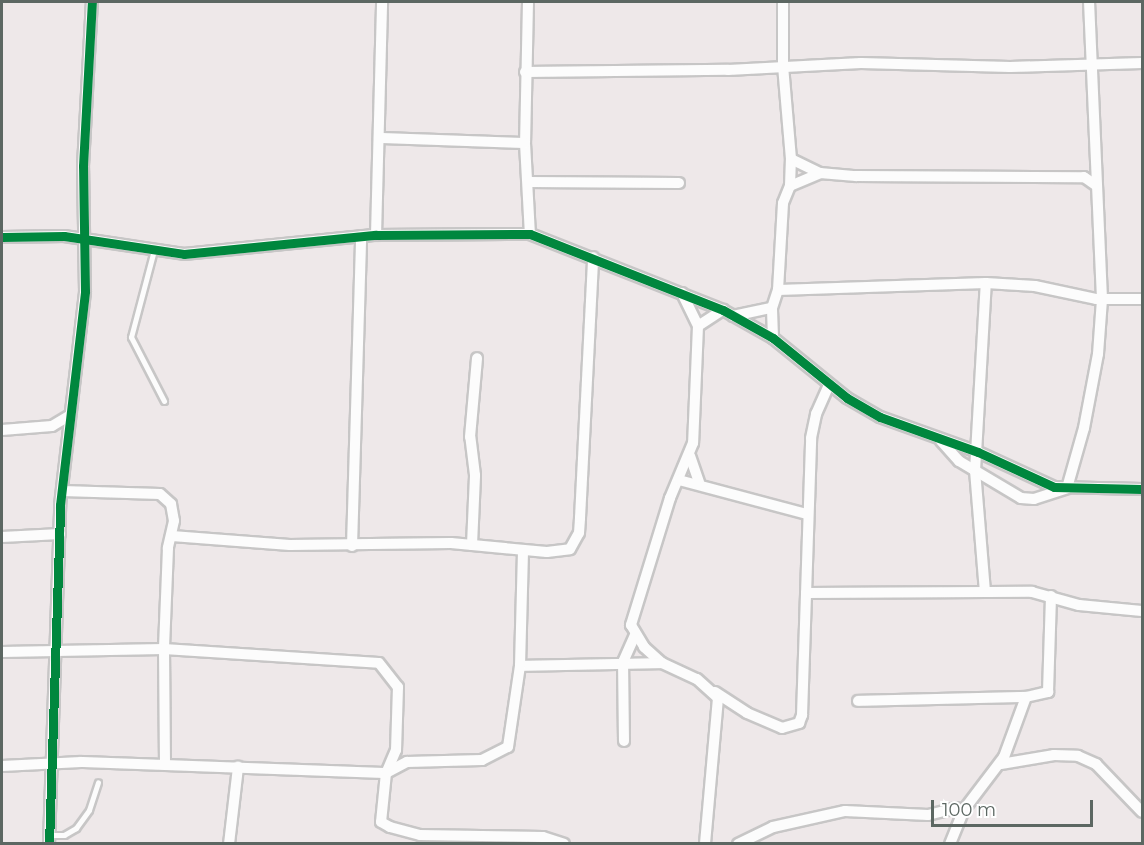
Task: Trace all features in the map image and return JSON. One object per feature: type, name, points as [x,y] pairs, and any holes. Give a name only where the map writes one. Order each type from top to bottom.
[{"type":"street","points":[[49,839],[62,491],[85,291],[83,166],[92,2]]},
{"type":"street","points":[[376,235],[382,2]]},
{"type":"street","points":[[528,2],[525,143],[530,234]]},
{"type":"street","points":[[773,338],[772,308],[778,290],[783,203],[790,186],[791,159],[783,66],[783,2]]},
{"type":"street","points":[[1067,488],[1084,428],[1098,354],[1102,299],[1089,2]]},
{"type":"street","points":[[525,72],[590,74],[861,63],[1010,67],[1143,63]]},
{"type":"street","points":[[380,138],[525,143]]},
{"type":"street","points":[[791,159],[820,173]]},
{"type":"street","points":[[1084,177],[1095,165]]},
{"type":"street","points":[[790,186],[820,173],[1084,177],[1097,186]]},
{"type":"street","points":[[528,182],[679,183]]},
{"type":"street","points":[[2,237],[85,238],[184,254],[376,235],[530,234],[682,292],[728,313],[773,338],[829,385],[880,417],[941,441],[978,452],[1043,484],[1067,488],[1143,489]]},
{"type":"street","points":[[352,546],[361,236]]},
{"type":"street","points":[[172,536],[352,546],[472,544],[523,550],[564,552],[570,549],[579,533],[593,257]]},
{"type":"street","points":[[778,290],[986,284],[1035,286],[1102,299],[1143,299]]},
{"type":"street","points":[[985,592],[975,471],[978,452],[986,284]]},
{"type":"street","points":[[624,741],[623,662],[635,635],[633,612],[679,480],[690,456],[698,326],[682,292]]},
{"type":"street","points":[[698,326],[728,313],[772,308]]},
{"type":"street","points":[[472,544],[475,475],[471,437],[477,358]]},
{"type":"street","points":[[635,635],[662,663],[697,679],[747,713],[782,728],[799,723],[811,438],[816,414],[829,385]]},
{"type":"street","points":[[2,430],[52,426],[70,415]]},
{"type":"street","points":[[52,426],[67,437]]},
{"type":"street","points":[[941,441],[950,454],[1021,498],[1034,499],[1067,488]]},
{"type":"street","points":[[690,456],[699,482]]},
{"type":"street","points":[[679,480],[699,482],[807,514]]},
{"type":"street","points":[[62,491],[160,494],[166,497],[173,511],[172,536],[168,548],[164,649],[165,764]]},
{"type":"street","points":[[2,537],[60,534]]},
{"type":"street","points":[[2,766],[165,764],[386,773],[407,762],[482,760],[501,753],[512,739],[520,666],[523,550]]},
{"type":"street","points":[[806,593],[985,592],[1051,596],[1079,605],[1143,611]]},
{"type":"street","points":[[858,701],[1046,694],[1050,687],[1051,596]]},
{"type":"street","points":[[2,652],[164,649],[379,663],[398,687],[396,750],[386,773],[381,822],[390,827],[420,835],[543,837],[564,843]]},
{"type":"street","points":[[520,666],[623,662],[662,663]]},
{"type":"street","points":[[705,843],[719,719],[714,692]]},
{"type":"street","points":[[950,843],[963,811],[1000,764],[1026,696]]},
{"type":"street","points":[[1000,764],[1054,755],[1078,756],[1096,764],[1143,812]]},
{"type":"street","points":[[229,843],[238,767]]},
{"type":"street","points":[[738,843],[773,827],[844,811],[928,815],[953,808],[963,811]]},
{"type":"lane","points":[[154,250],[131,337],[164,401]]},
{"type":"lane","points":[[49,839],[64,835],[76,828],[89,810],[98,782]]},
{"type":"cycle path","points":[[49,844],[60,505],[85,291],[83,166],[92,2]]},
{"type":"cycle path","points":[[2,237],[64,236],[184,254],[376,235],[530,234],[723,310],[773,338],[847,398],[880,417],[978,452],[1054,487],[1142,489]]}]
